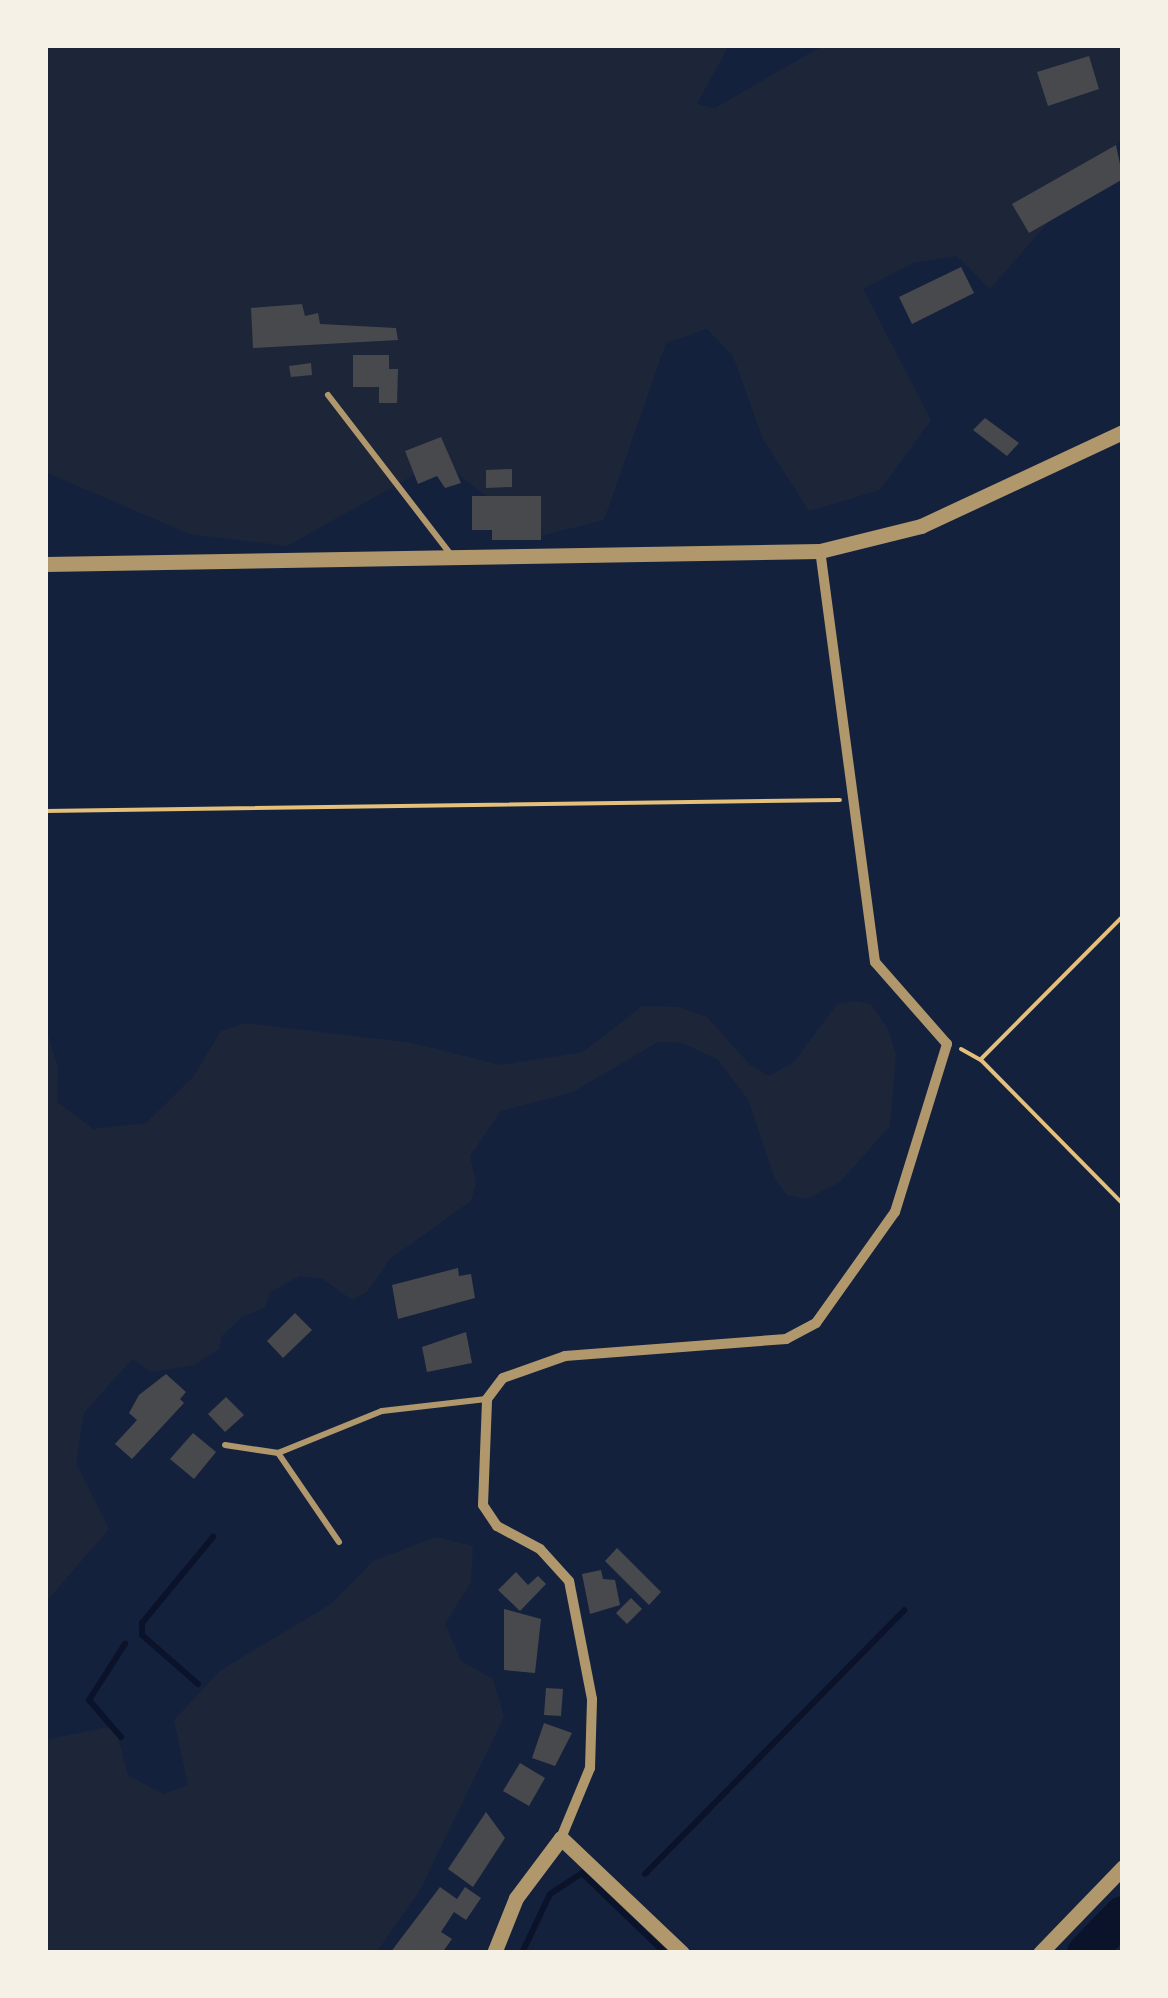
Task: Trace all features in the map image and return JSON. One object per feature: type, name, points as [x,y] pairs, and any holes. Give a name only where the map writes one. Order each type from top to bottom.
[{"type":"street","points":[[45,564],[456,561],[820,551],[921,526],[1123,432]]},
{"type":"street","points":[[494,1953],[516,1898],[562,1838],[590,1768],[592,1699],[569,1581],[540,1549],[496,1526],[483,1505],[487,1399],[503,1378],[565,1356],[786,1339],[816,1322],[895,1212],[947,1044],[874,962],[820,551]]},
{"type":"street","points":[[562,1838],[682,1953]]},
{"type":"street","points":[[1040,1953],[1123,1867]]},
{"type":"lane","points":[[328,395],[456,561]]},
{"type":"lane","points":[[226,1445],[278,1454],[382,1411],[487,1399]]},
{"type":"lane","points":[[278,1454],[339,1542]]},
{"type":"path","points":[[45,811],[853,800]]},
{"type":"path","points":[[981,1060],[1123,916]]},
{"type":"path","points":[[947,1044],[981,1060],[1123,1204]]},
{"type":"shaded area","points":[[45,45],[729,45],[697,104],[715,108],[824,45],[1123,45],[1123,137],[990,289],[957,256],[913,263],[863,289],[931,420],[880,490],[809,511],[763,439],[733,356],[707,329],[666,343],[604,520],[536,537],[441,460],[287,546],[189,534],[45,472]]},
{"type":"shaded area","points":[[837,1004],[871,1004],[888,1029],[896,1055],[890,1126],[840,1182],[807,1199],[787,1195],[775,1179],[748,1099],[717,1059],[682,1043],[658,1042],[573,1092],[501,1111],[470,1156],[476,1183],[471,1201],[390,1259],[367,1292],[352,1300],[323,1279],[300,1276],[270,1292],[265,1307],[242,1317],[221,1337],[219,1349],[194,1365],[152,1372],[132,1359],[84,1413],[76,1463],[109,1529],[45,1603],[45,1025],[58,1068],[57,1102],[93,1129],[146,1123],[193,1077],[221,1031],[246,1023],[412,1043],[501,1065],[583,1052],[642,1006],[678,1007],[707,1017],[750,1065],[769,1076],[794,1062]]},
{"type":"shaded area","points":[[436,1537],[473,1546],[471,1582],[445,1624],[461,1661],[493,1679],[504,1717],[420,1890],[376,1953],[45,1953],[45,1740],[115,1726],[128,1775],[163,1794],[188,1785],[174,1720],[221,1670],[331,1604],[373,1561]]},
{"type":"building","points":[[1089,56],[1099,89],[1048,106],[1037,72]]},
{"type":"building","points":[[1116,145],[1123,179],[1029,233],[1012,204]]},
{"type":"building","points":[[961,267],[974,293],[912,324],[899,297]]},
{"type":"building","points":[[302,304],[305,316],[318,313],[320,324],[396,328],[398,340],[253,348],[251,308]]},
{"type":"building","points":[[353,355],[389,355],[389,369],[398,369],[397,403],[379,403],[379,387],[353,387]]},
{"type":"building","points":[[311,363],[312,375],[291,377],[289,366]]},
{"type":"building","points":[[985,418],[1019,443],[1007,456],[973,430]]},
{"type":"building","points":[[441,437],[461,483],[445,488],[437,476],[418,484],[405,451]]},
{"type":"building","points":[[512,469],[512,487],[486,488],[486,470]]},
{"type":"building","points":[[472,496],[541,496],[541,540],[492,540],[492,530],[472,530]]},
{"type":"building","points":[[458,1268],[459,1276],[471,1274],[475,1298],[398,1319],[392,1285]]},
{"type":"building","points":[[295,1313],[312,1330],[283,1358],[267,1341]]},
{"type":"building","points":[[466,1332],[472,1363],[427,1372],[422,1347]]},
{"type":"building","points":[[166,1374],[186,1392],[180,1399],[184,1403],[132,1459],[115,1444],[137,1420],[129,1413],[139,1395]]},
{"type":"building","points":[[226,1397],[244,1415],[225,1432],[208,1414]]},
{"type":"building","points":[[193,1433],[216,1452],[194,1479],[170,1459]]},
{"type":"building","points":[[617,1548],[661,1592],[649,1605],[605,1561]]},
{"type":"building","points":[[601,1570],[603,1579],[615,1580],[620,1605],[590,1614],[582,1574]]},
{"type":"building","points":[[516,1572],[528,1585],[538,1576],[546,1584],[520,1611],[498,1590]]},
{"type":"building","points":[[631,1598],[642,1609],[627,1624],[616,1613]]},
{"type":"building","points":[[504,1609],[541,1619],[535,1673],[504,1670]]},
{"type":"building","points":[[546,1688],[563,1689],[561,1716],[544,1715]]},
{"type":"building","points":[[544,1723],[572,1733],[555,1766],[532,1758]]},
{"type":"building","points":[[520,1763],[545,1778],[529,1806],[503,1791]]},
{"type":"building","points":[[486,1812],[505,1838],[473,1887],[448,1869]]},
{"type":"building","points":[[440,1887],[457,1899],[465,1887],[481,1898],[466,1920],[454,1912],[441,1932],[452,1939],[442,1953],[390,1953]]},
{"type":"waterway","points":[[198,1684],[142,1635],[142,1623],[213,1537]]},
{"type":"waterway","points":[[645,1874],[904,1610]]},
{"type":"waterway","points":[[121,1737],[89,1700],[125,1644]]},
{"type":"waterway","points":[[522,1953],[550,1894],[582,1873],[665,1953]]},
{"type":"waterway","points":[[1086,1953],[1123,1915]]}]
